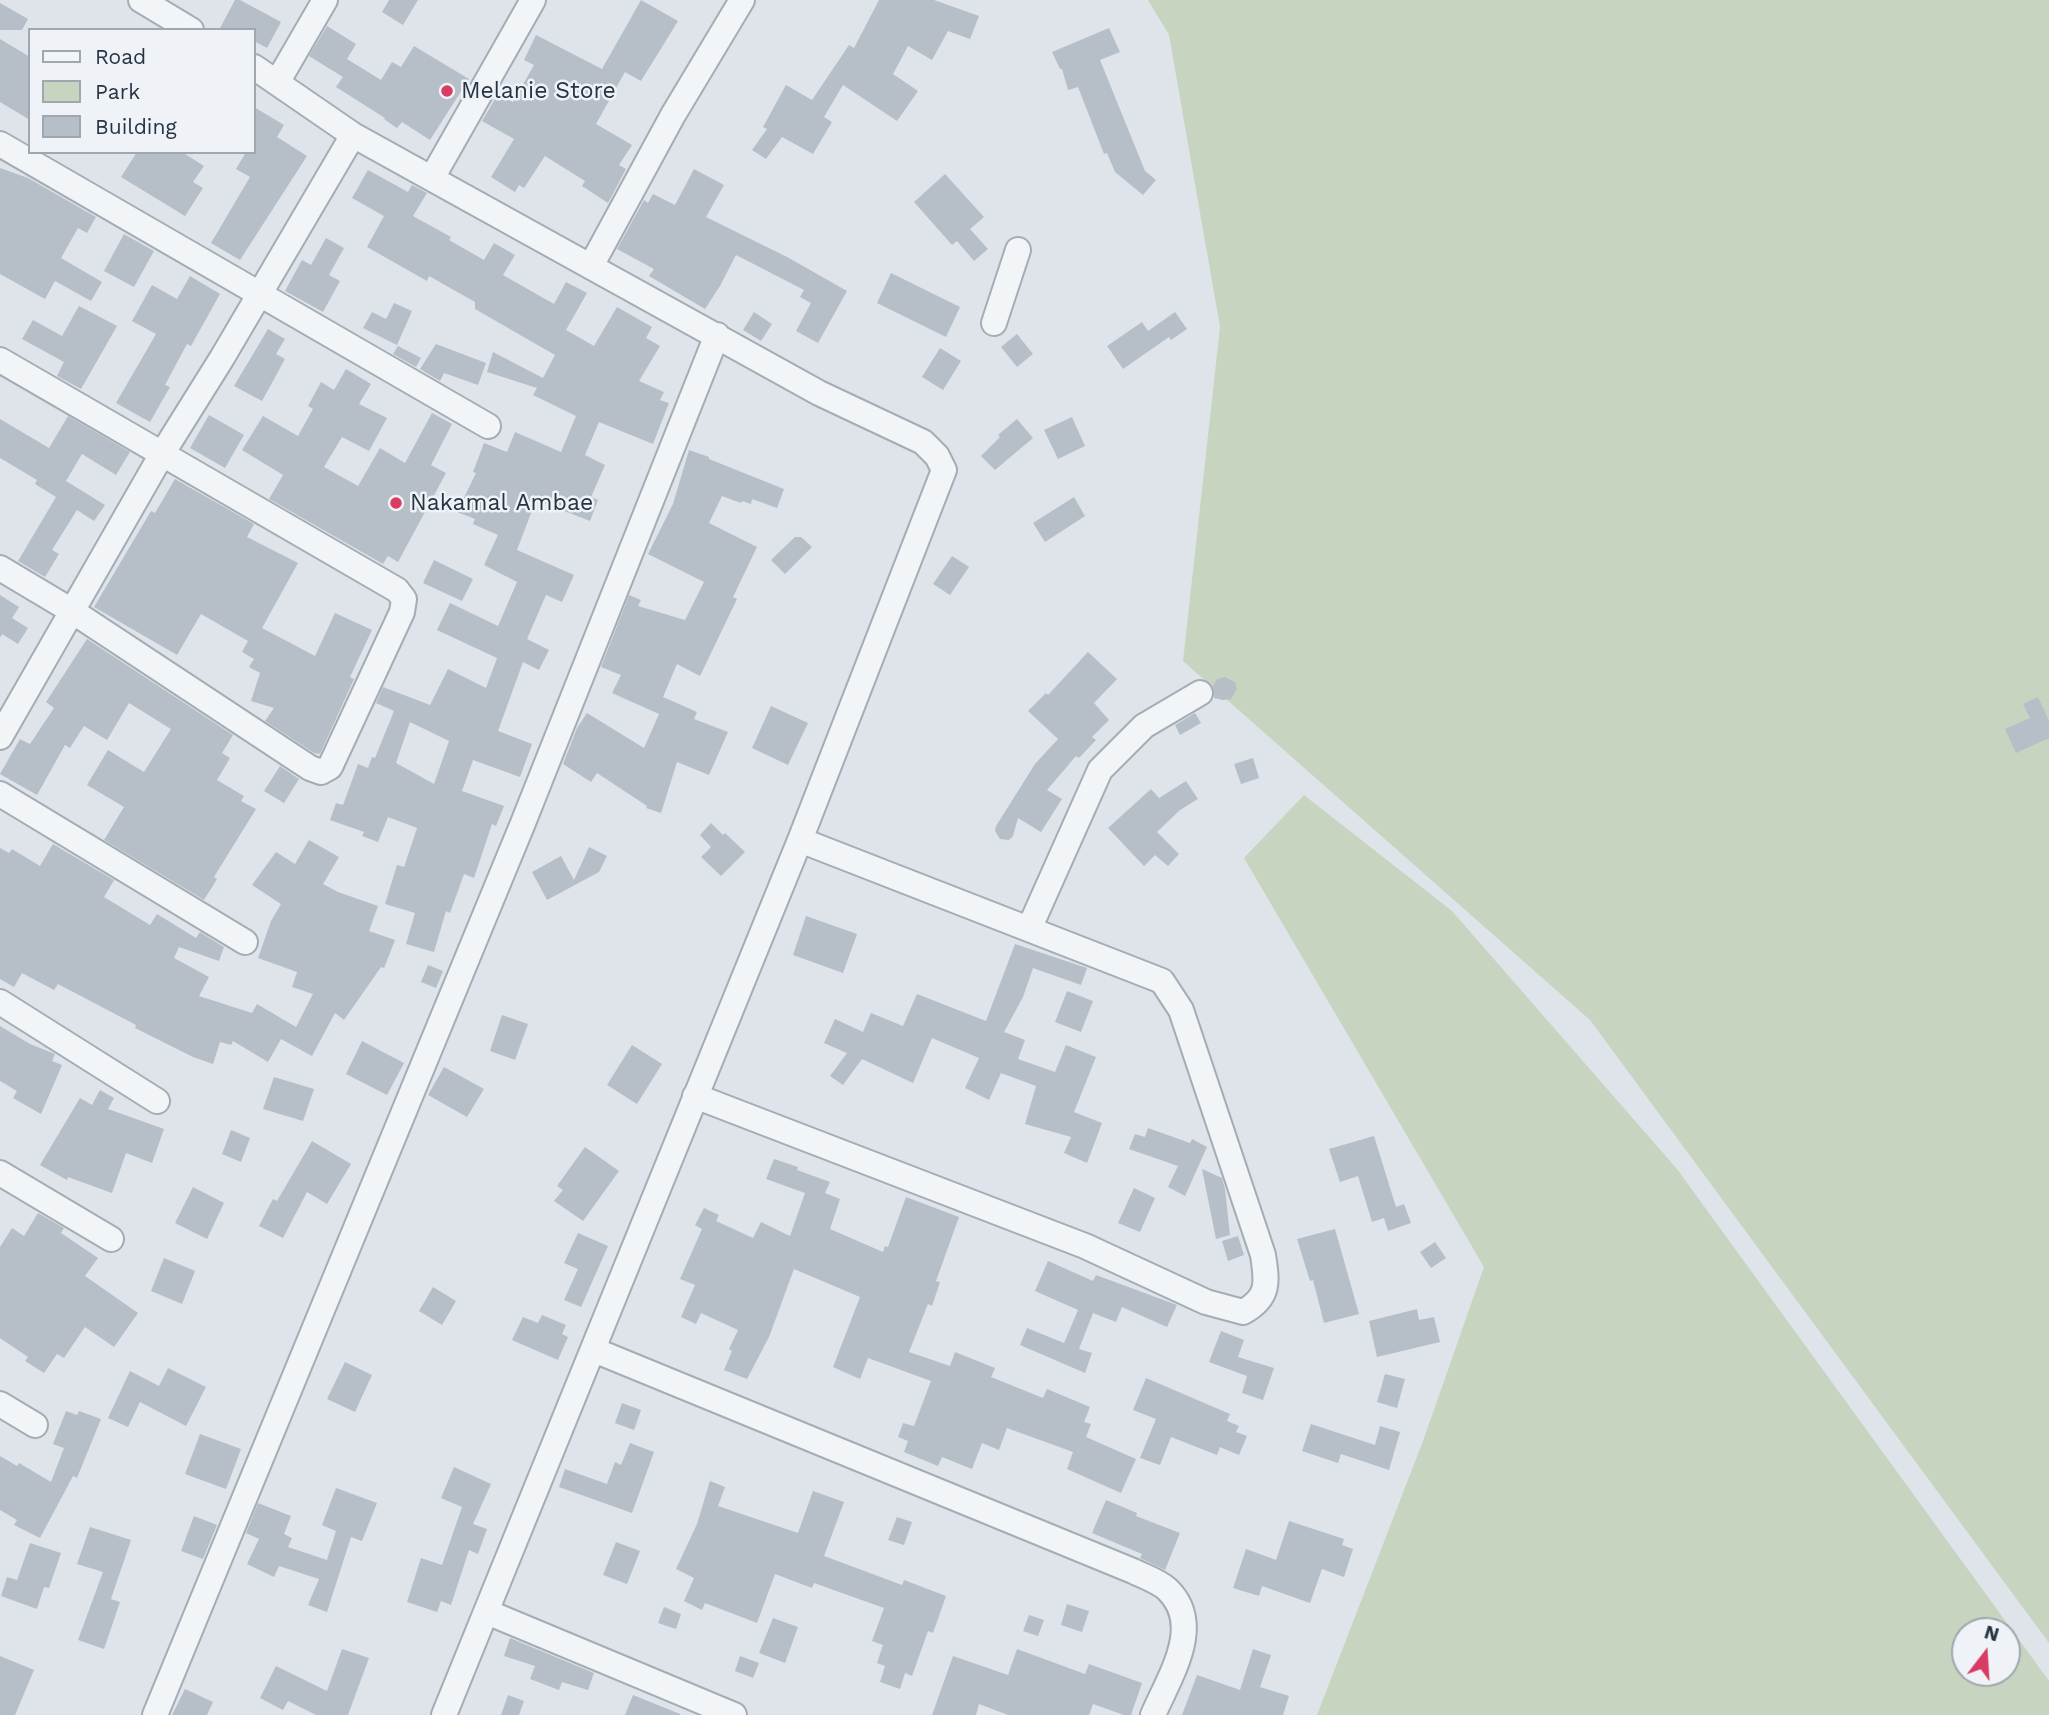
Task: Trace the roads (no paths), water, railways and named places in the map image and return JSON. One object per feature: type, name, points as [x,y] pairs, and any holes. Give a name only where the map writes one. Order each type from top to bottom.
[{"type":"street","points":[[141,0],[188,28]]},
{"type":"street","points":[[278,81],[325,0]]},
{"type":"street","points":[[432,178],[533,0]]},
{"type":"street","points":[[591,266],[673,115],[742,0]]},
{"type":"street","points":[[256,68],[354,135],[819,393],[923,442],[937,456],[944,470],[800,840],[444,1715]]},
{"type":"street","points":[[0,737],[162,454],[354,135]]},
{"type":"street","points":[[0,144],[488,426]]},
{"type":"street","points":[[994,323],[1018,250]]},
{"type":"street","points":[[155,1715],[523,823],[718,335]]},
{"type":"street","points":[[0,360],[397,590],[404,599],[402,612],[330,767],[321,772],[310,768],[72,611],[0,568]]},
{"type":"street","points":[[1029,929],[1100,771],[1144,726],[1200,693]]},
{"type":"street","points":[[0,794],[245,942]]},
{"type":"street","points":[[695,1096],[1085,1246],[1206,1302],[1243,1312],[1262,1296],[1267,1281],[1263,1255],[1181,1010],[1162,981],[800,840]]},
{"type":"street","points":[[0,1002],[157,1101]]},
{"type":"street","points":[[0,1173],[111,1239]]},
{"type":"street","points":[[594,1350],[1133,1571],[1165,1588],[1178,1604],[1184,1623],[1183,1646],[1153,1715]]},
{"type":"street","points":[[0,1404],[35,1425]]},
{"type":"street","points":[[487,1612],[734,1715]]},
{"type":"place","name":"Melanie Store","points":[[447,91]]},
{"type":"place","name":"Nakamal Ambae","points":[[396,503]]}]
